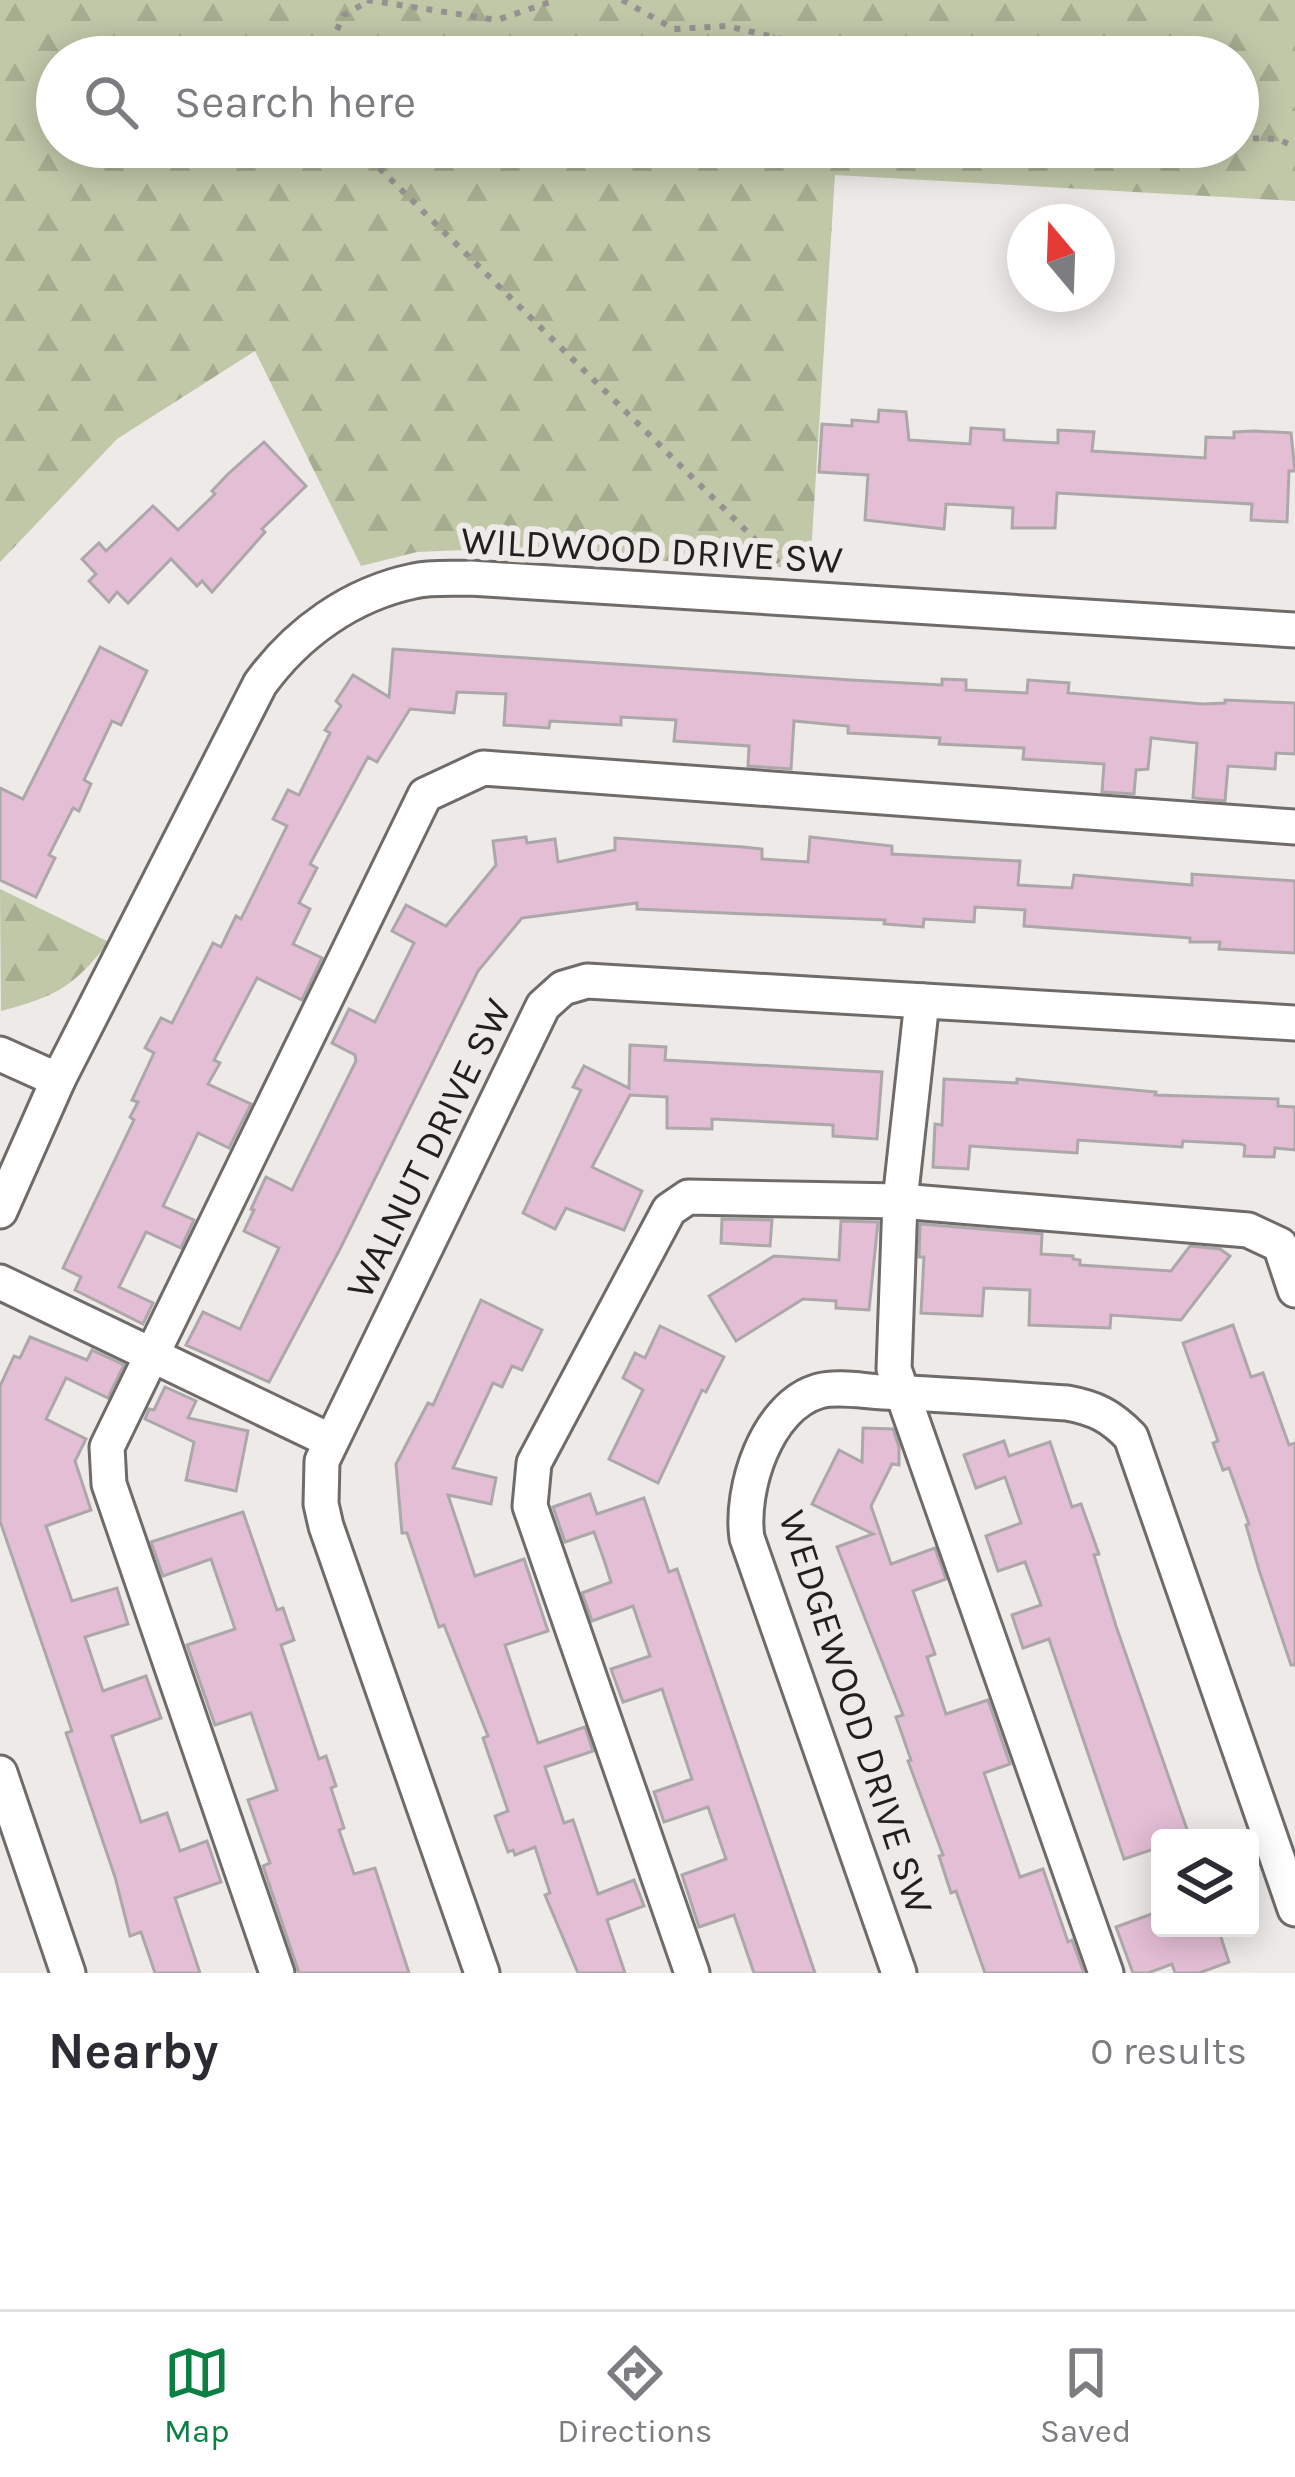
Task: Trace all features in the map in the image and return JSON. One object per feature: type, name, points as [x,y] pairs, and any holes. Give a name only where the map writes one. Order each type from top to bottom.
[{"type":"street","name":"WILDWOOD DRIVE SW","points":[[0,1210],[58,1080],[260,683],[281,655],[341,608],[415,580],[470,578],[1295,630]]},
{"type":"street","points":[[277,1973],[110,1484],[107,1447],[425,795],[483,768],[1295,827]]},
{"type":"street","name":"WALNUT DRIVE SW","points":[[482,1973],[326,1526],[320,1487],[322,1461],[331,1441],[543,1006],[563,988],[601,981],[1295,1023]]},
{"type":"street","points":[[922,1001],[900,1202],[893,1369],[1106,1973]]},
{"type":"street","points":[[0,1054],[58,1080]]},
{"type":"street","points":[[692,1973],[530,1506],[534,1463],[669,1210],[688,1197],[900,1202],[1248,1230],[1280,1246],[1295,1290]]},
{"type":"street","points":[[0,1282],[331,1441]]},
{"type":"street","name":"WEDGEWOOD DRIVE SW","points":[[899,1973],[747,1538],[746,1495],[753,1473],[786,1411],[817,1392],[902,1392],[1090,1407],[1112,1417],[1131,1437],[1295,1909]]},
{"type":"street","points":[[0,1773],[68,1973]]},
{"type":"path","points":[[334,36],[344,14],[367,1],[497,20],[556,0]]},
{"type":"path","points":[[622,0],[674,28],[727,26],[769,36]]},
{"type":"path","points":[[1259,139],[1295,147]]},
{"type":"path","points":[[379,168],[790,574]]},
{"type":"green space","points":[[0,0],[1295,0],[1295,201],[835,175],[810,569],[464,550],[417,552],[361,566],[255,351],[117,439],[0,562]]},
{"type":"green space","points":[[0,889],[109,942],[63,988],[1,1011]]},
{"type":"building","points":[[879,410],[906,412],[909,440],[970,444],[971,428],[1004,430],[1004,440],[1058,443],[1058,430],[1094,432],[1092,451],[1205,458],[1206,437],[1234,438],[1234,432],[1254,431],[1291,433],[1295,471],[1289,471],[1287,522],[1251,520],[1252,504],[1057,493],[1055,528],[1012,528],[1013,508],[946,504],[944,529],[865,520],[868,475],[819,472],[822,424],[878,422]]},
{"type":"building","points":[[264,442],[306,486],[262,529],[265,532],[212,592],[202,581],[197,586],[171,559],[128,603],[117,592],[109,602],[89,581],[96,574],[82,559],[99,543],[106,551],[153,506],[178,530]]},
{"type":"building","points":[[100,647],[147,671],[121,725],[112,721],[84,780],[91,784],[49,855],[55,858],[36,897],[0,880],[0,788],[23,799]]},
{"type":"building","points":[[393,649],[942,685],[942,679],[966,680],[966,690],[1027,693],[1028,680],[1069,683],[1068,693],[1203,704],[1225,700],[1295,703],[1295,754],[1276,753],[1275,769],[1228,766],[1225,801],[1193,798],[1197,743],[1151,738],[1148,769],[1136,770],[1134,794],[1102,792],[1104,764],[1023,759],[1024,748],[848,733],[848,726],[794,721],[791,769],[748,766],[749,746],[674,741],[676,720],[621,717],[621,725],[550,721],[549,728],[504,725],[506,694],[457,692],[454,713],[410,709],[377,762],[368,757],[310,864],[317,868],[299,903],[310,909],[293,944],[322,958],[302,1000],[257,978],[214,1060],[220,1063],[208,1084],[251,1104],[229,1148],[198,1133],[163,1206],[194,1220],[181,1248],[146,1232],[119,1287],[153,1303],[143,1324],[75,1290],[81,1277],[63,1268],[134,1120],[130,1117],[138,1102],[132,1100],[154,1053],[145,1048],[161,1018],[172,1023],[213,943],[221,947],[236,916],[241,919],[287,826],[273,819],[288,790],[299,795],[330,733],[325,730],[341,706],[336,701],[353,675],[389,697]]},
{"type":"building","points":[[526,837],[527,843],[555,839],[558,862],[615,850],[615,838],[762,849],[762,859],[808,862],[810,837],[892,846],[892,854],[1020,861],[1018,885],[1072,888],[1074,875],[1192,885],[1192,874],[1295,881],[1295,953],[1219,949],[1220,942],[1190,942],[1190,938],[1024,926],[1025,910],[975,907],[974,922],[924,919],[923,927],[884,924],[885,920],[637,909],[637,903],[522,918],[478,971],[269,1382],[186,1345],[203,1312],[240,1329],[279,1248],[244,1231],[251,1209],[266,1177],[292,1190],[356,1061],[355,1055],[332,1043],[349,1009],[375,1022],[414,943],[392,931],[406,905],[446,926],[496,865],[493,841]]},
{"type":"building","points":[[630,1045],[666,1047],[665,1060],[882,1072],[877,1139],[833,1136],[833,1125],[712,1119],[712,1129],[667,1128],[667,1097],[630,1095],[592,1167],[642,1191],[624,1230],[566,1208],[555,1229],[523,1213],[581,1090],[573,1087],[584,1066],[629,1088]]},
{"type":"building","points":[[944,1079],[1017,1083],[1017,1079],[1155,1095],[1278,1099],[1278,1106],[1295,1107],[1295,1150],[1275,1148],[1274,1157],[1244,1156],[1241,1144],[1183,1141],[1182,1147],[1078,1140],[1077,1153],[970,1146],[968,1169],[933,1167],[935,1124],[942,1125]]},
{"type":"building","points":[[722,1219],[772,1220],[770,1246],[721,1243]]},
{"type":"building","points":[[841,1221],[878,1222],[869,1310],[803,1299],[736,1341],[709,1296],[774,1256],[839,1260]]},
{"type":"building","points":[[920,1224],[1042,1234],[1041,1254],[1073,1256],[1080,1265],[1171,1271],[1190,1246],[1220,1249],[1230,1256],[1181,1320],[1111,1315],[1110,1328],[1029,1325],[1030,1290],[984,1288],[982,1316],[921,1313],[924,1257],[919,1257]]},
{"type":"building","points":[[481,1300],[542,1330],[522,1370],[512,1366],[502,1387],[493,1383],[453,1468],[496,1478],[491,1504],[448,1495],[475,1576],[524,1559],[548,1631],[505,1645],[538,1743],[585,1727],[593,1751],[545,1767],[564,1823],[573,1820],[598,1894],[634,1880],[644,1906],[607,1920],[625,1973],[578,1973],[545,1895],[550,1893],[535,1847],[515,1855],[513,1850],[508,1852],[495,1816],[508,1811],[483,1738],[488,1736],[444,1625],[439,1627],[407,1533],[402,1533],[396,1464],[428,1403],[433,1405]]},
{"type":"building","points":[[1233,1325],[1251,1377],[1263,1373],[1289,1445],[1295,1443],[1295,1665],[1291,1665],[1259,1570],[1229,1468],[1223,1470],[1213,1443],[1218,1441],[1183,1343]]},
{"type":"building","points":[[660,1326],[724,1357],[706,1392],[702,1390],[658,1483],[609,1459],[643,1390],[623,1378],[635,1353],[645,1358]]},
{"type":"building","points":[[30,1337],[87,1360],[92,1350],[124,1365],[108,1398],[66,1378],[46,1419],[86,1439],[75,1461],[91,1510],[46,1526],[72,1601],[117,1588],[128,1624],[85,1637],[103,1691],[146,1676],[161,1718],[112,1736],[141,1822],[167,1813],[180,1851],[207,1841],[221,1882],[175,1898],[200,1973],[155,1973],[141,1932],[130,1936],[66,1733],[72,1731],[0,1521],[0,1386],[14,1356],[20,1358]]},
{"type":"building","points":[[165,1387],[196,1401],[188,1418],[248,1431],[236,1491],[186,1480],[194,1442],[145,1419]]},
{"type":"building","points":[[863,1428],[893,1429],[899,1447],[899,1465],[892,1464],[871,1506],[891,1564],[935,1548],[946,1579],[913,1591],[935,1654],[927,1657],[946,1714],[988,1700],[1010,1764],[984,1773],[1020,1877],[1043,1869],[1084,1973],[985,1973],[956,1891],[951,1893],[939,1856],[943,1855],[896,1717],[903,1715],[837,1547],[873,1534],[812,1504],[839,1450],[862,1462]]},
{"type":"building","points":[[1004,1441],[1009,1456],[1050,1442],[1072,1507],[1081,1504],[1116,1626],[1187,1829],[1151,1829],[1151,1850],[1124,1859],[1049,1639],[1023,1648],[1012,1615],[1041,1605],[1025,1562],[998,1571],[986,1536],[1021,1523],[1005,1477],[976,1488],[964,1455]]},
{"type":"building","points":[[590,1494],[597,1514],[644,1498],[669,1572],[677,1569],[815,1973],[754,1973],[734,1915],[699,1927],[682,1875],[726,1859],[708,1807],[664,1822],[654,1792],[692,1779],[662,1689],[623,1702],[611,1669],[650,1656],[633,1606],[592,1621],[582,1593],[611,1582],[604,1560],[594,1532],[565,1542],[553,1507]]},
{"type":"building","points":[[243,1512],[277,1610],[283,1608],[294,1640],[281,1645],[319,1759],[326,1756],[336,1786],[331,1788],[344,1828],[339,1830],[354,1874],[375,1868],[409,1973],[299,1973],[263,1866],[270,1863],[248,1800],[277,1790],[251,1713],[215,1725],[187,1645],[235,1629],[211,1559],[163,1576],[151,1542]]},
{"type":"building","points":[[1151,1914],[1151,1937],[1221,1937],[1229,1962],[1199,1973],[1175,1973],[1172,1964],[1133,1973],[1116,1927]]}]
